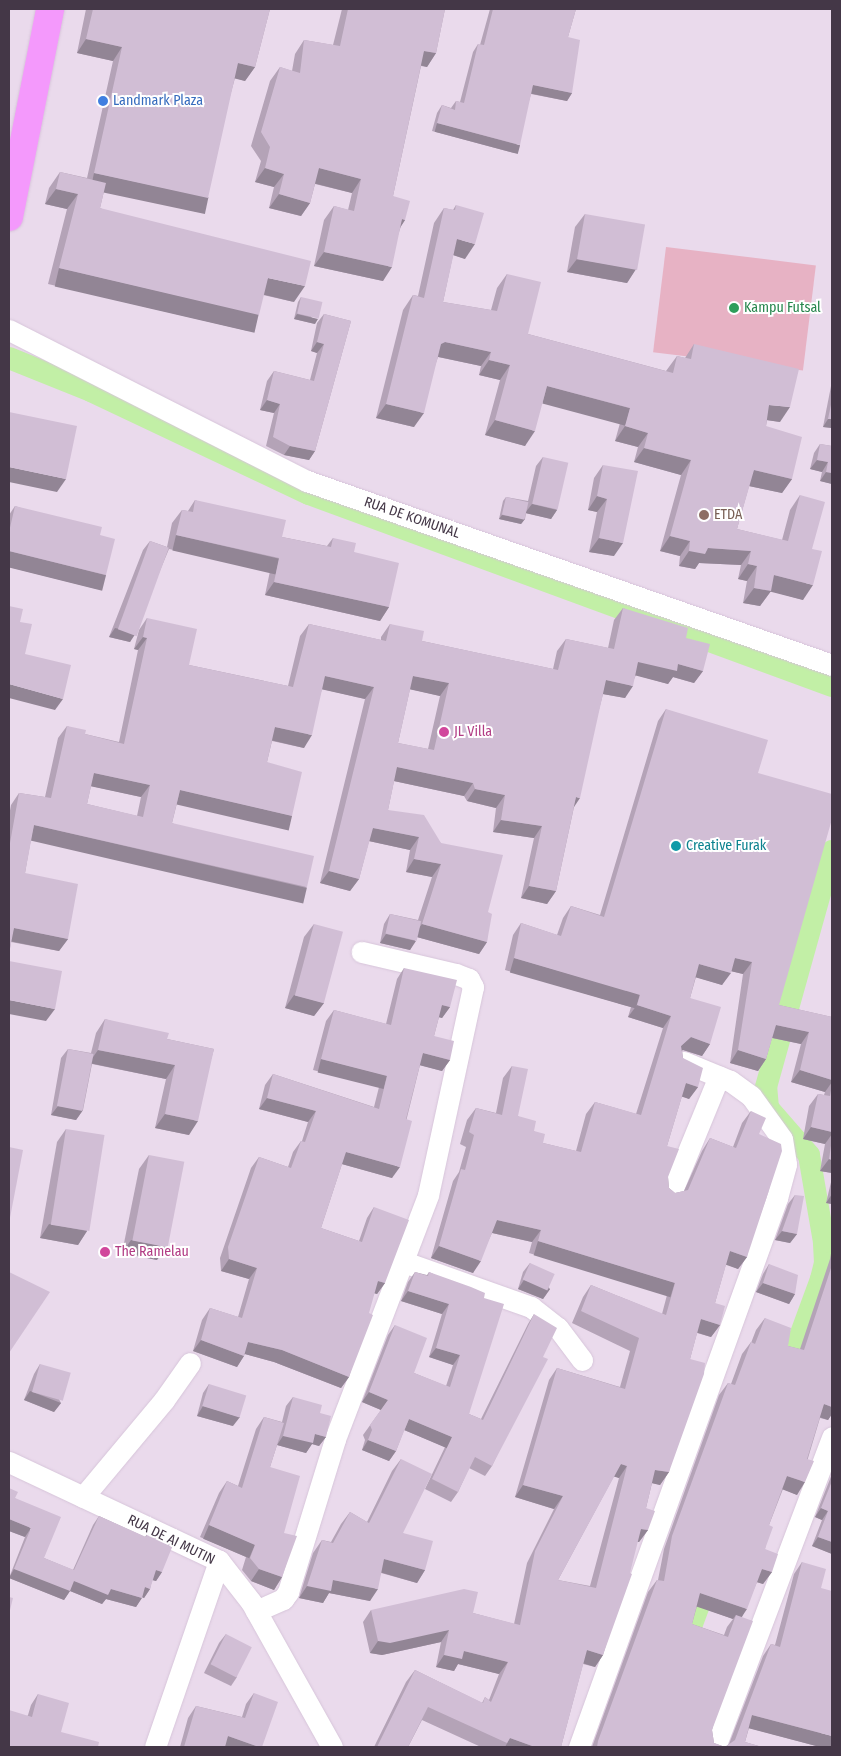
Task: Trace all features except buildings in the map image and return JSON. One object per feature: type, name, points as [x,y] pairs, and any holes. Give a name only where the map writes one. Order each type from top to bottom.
[{"type":"main road","points":[[9,217],[50,9]]},
{"type":"street","name":"RUA DE KOMUNAL","points":[[9,330],[307,481],[832,665]]},
{"type":"street","points":[[256,1612],[283,1599],[288,1592],[336,1439],[428,1195],[473,987],[469,979],[456,974],[362,952]]},
{"type":"street","points":[[579,1747],[777,1198],[786,1164],[782,1139],[768,1116],[751,1096],[719,1076],[684,1062]]},
{"type":"street","points":[[671,1193],[719,1076]]},
{"type":"street","points":[[404,1262],[531,1307],[558,1328],[582,1360]]},
{"type":"street","points":[[83,1497],[164,1400],[190,1363]]},
{"type":"street","points":[[715,1747],[832,1437]]},
{"type":"street","name":"RUA DE AI MUTIN","points":[[9,1462],[219,1562],[256,1612],[332,1747]]},
{"type":"street","points":[[155,1747],[219,1562]]},
{"type":"shaded area","points":[[9,9],[832,9],[832,1747],[9,1747]]},
{"type":"shaded area","name":"Kampu Futsal","points":[[666,247],[816,265],[803,371],[653,352]]},
{"type":"waterway","points":[[9,358],[91,391],[309,494],[832,686]]},
{"type":"waterway","points":[[785,1377],[821,1279],[825,1263],[824,1242],[809,1155],[768,1108],[766,1087],[832,851]]},
{"type":"waterway","points":[[682,1651],[709,1578]]},
{"type":"place","name":"Landmark Plaza","points":[[103,101]]},
{"type":"place","name":"Kampu Futsal","points":[[734,308]]},
{"type":"place","name":"ETDA","points":[[704,515]]},
{"type":"place","name":"JL Villa","points":[[444,732]]},
{"type":"place","name":"Creative Furak","points":[[676,846]]},
{"type":"place","name":"The Ramelau","points":[[105,1252]]}]
